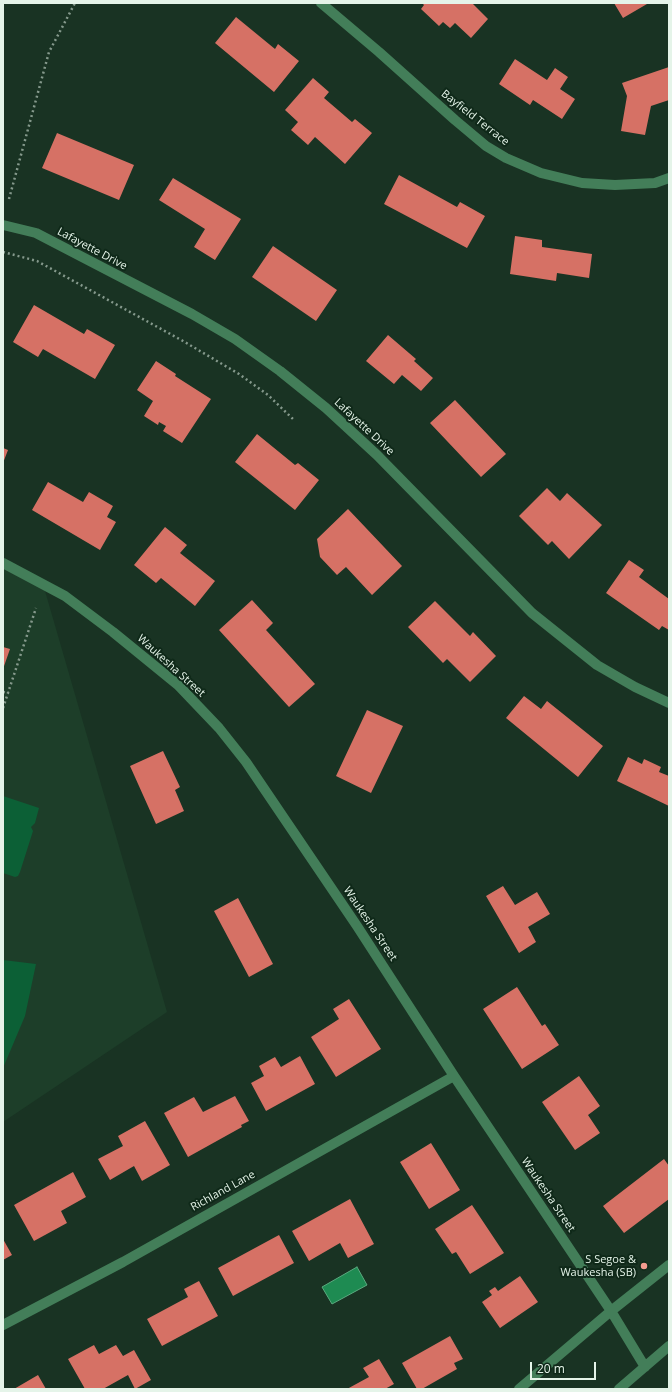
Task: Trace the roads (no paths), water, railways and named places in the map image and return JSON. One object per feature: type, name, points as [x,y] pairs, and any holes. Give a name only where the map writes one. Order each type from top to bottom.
[{"type":"street","name":"Bayfield Terrace","points":[[321,3],[486,146],[506,158],[541,172],[582,183],[615,185],[655,183],[669,178]]},
{"type":"street","name":"Lafayette Drive","points":[[3,225],[36,233],[192,314],[235,339],[280,371],[326,408],[418,495],[532,613],[598,665],[634,687],[669,704]]},
{"type":"street","name":"Waukesha Street","points":[[3,563],[65,596],[113,632],[178,685],[219,728],[246,762],[414,1011],[454,1076],[611,1311],[644,1367]]},
{"type":"street","name":"Richland Lane","points":[[3,1326],[130,1258],[454,1076]]},
{"type":"street","points":[[519,1389],[611,1311],[669,1265]]},
{"type":"street","points":[[619,1389],[669,1346]]},
{"type":"place","name":"S Segoe & Waukesha (SB)","points":[[644,1266]]}]
